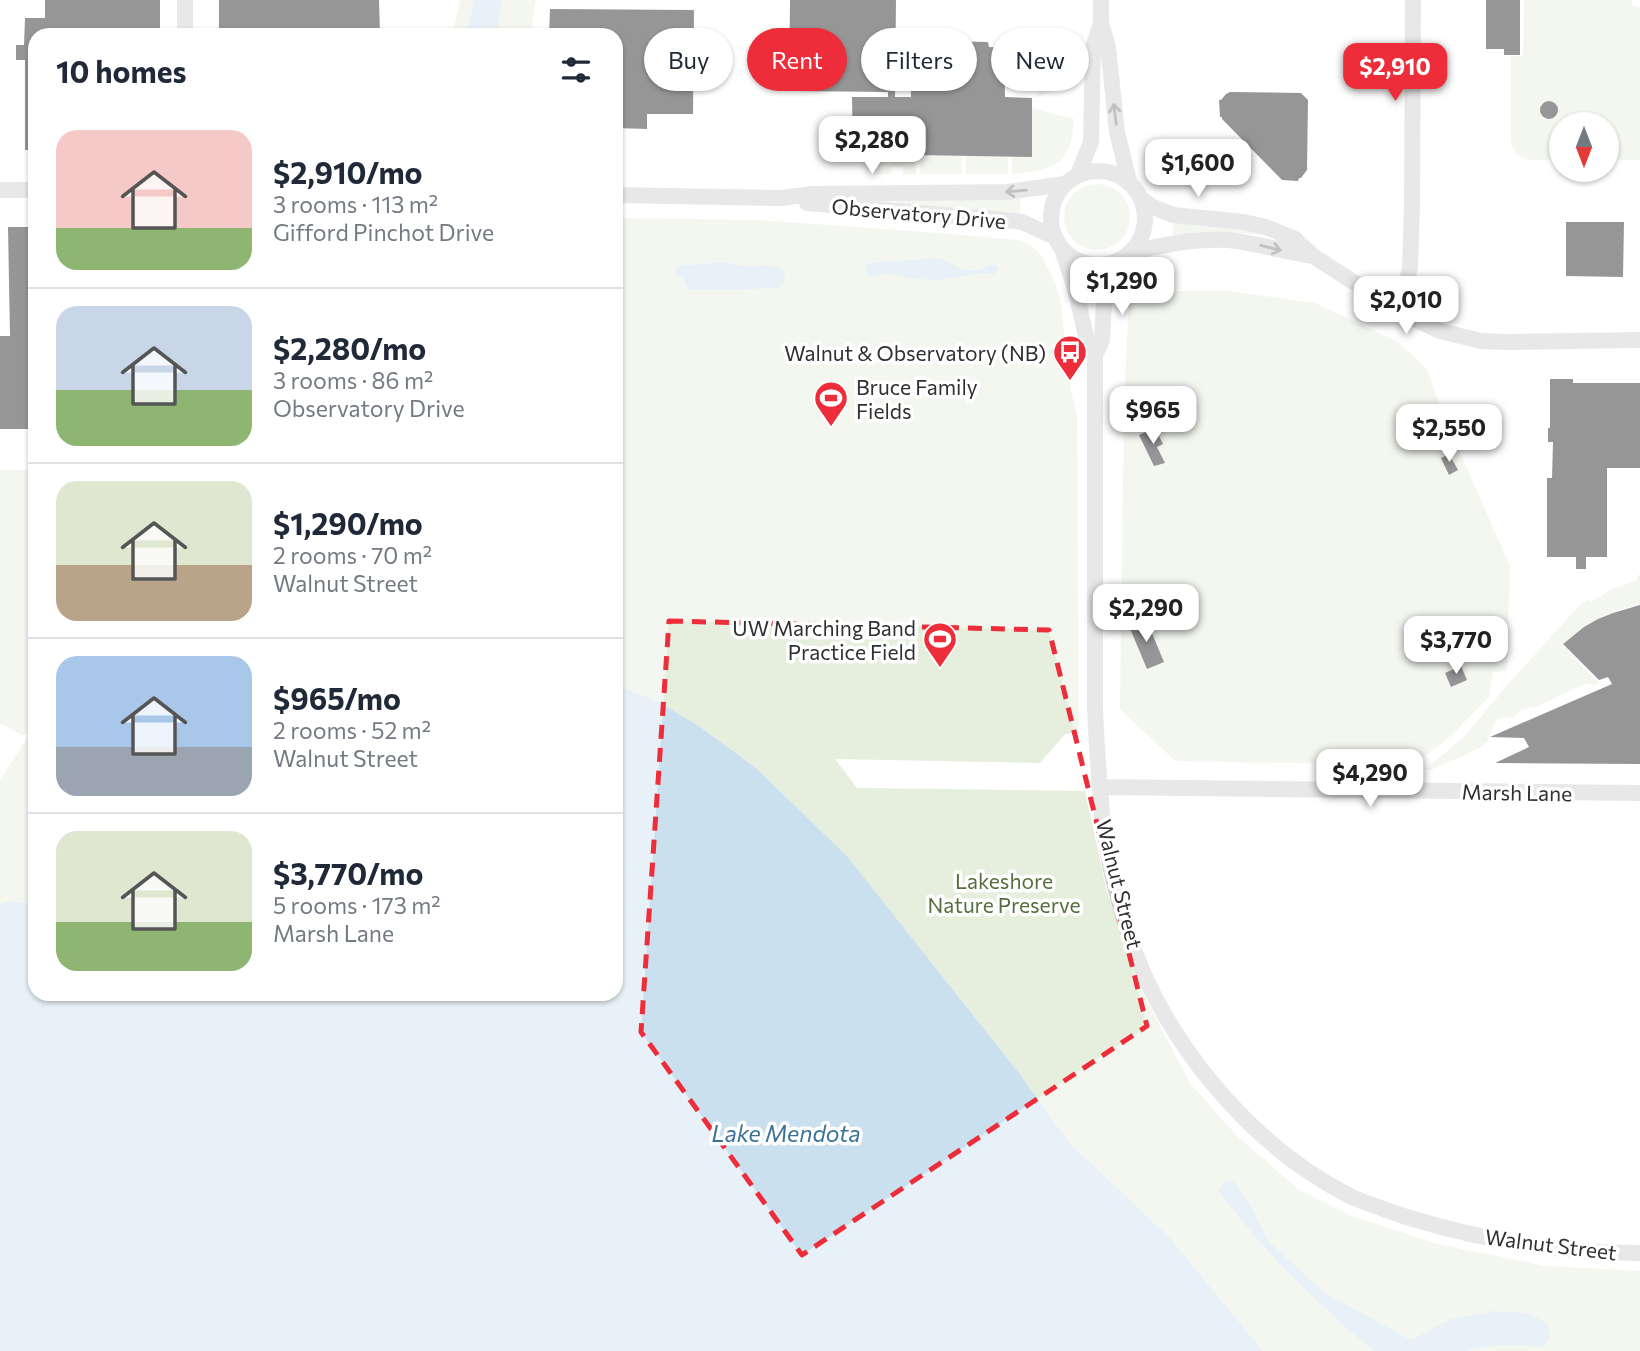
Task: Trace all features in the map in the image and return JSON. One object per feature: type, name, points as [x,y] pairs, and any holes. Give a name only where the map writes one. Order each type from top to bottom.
[{"type":"street","points":[[185,0],[185,28]]},
{"type":"street","points":[[1101,0],[1101,23],[1108,47],[1117,132],[1129,181]]},
{"type":"street","points":[[1394,308],[1404,293],[1410,268],[1413,193],[1413,0]]},
{"type":"street","points":[[1079,174],[1091,142],[1093,48],[1101,23]]},
{"type":"street","points":[[1127,256],[1142,237],[1146,219],[1143,200],[1137,190],[1129,181],[1113,172],[1096,170],[1079,174],[1064,184],[1051,209],[1051,223],[1058,243],[1075,260],[1091,265],[1107,265],[1127,256],[1171,244],[1201,240],[1259,245],[1313,256]]},
{"type":"street","name":"Observatory Drive","points":[[623,195],[781,198],[813,194],[1007,192],[1064,184]]},
{"type":"street","points":[[0,190],[28,190]]},
{"type":"street","name":"Observatory Drive","points":[[781,198],[813,204],[1004,219],[1022,222],[1058,243]]},
{"type":"street","points":[[1143,200],[1173,215],[1222,219],[1266,227],[1295,239],[1313,256],[1394,308],[1440,331],[1481,341],[1640,340]]},
{"type":"street","name":"Walnut Street","points":[[1058,243],[1076,292],[1087,341],[1095,356]]},
{"type":"street","name":"Walnut Street","points":[[1127,256],[1114,268],[1109,279],[1104,302],[1102,340],[1095,356],[1095,697],[1105,839],[1128,931],[1142,970],[1175,1032],[1232,1104],[1274,1145],[1312,1174],[1352,1197],[1417,1220],[1521,1244],[1587,1252],[1640,1253]]},
{"type":"street","name":"Marsh Lane","points":[[1100,787],[1640,793]]},
{"type":"highlighted area","points":[[669,621],[1049,630],[1147,1026],[802,1255],[641,1032]]},
{"type":"green space","points":[[460,0],[536,0],[531,28],[454,28]]},
{"type":"green space","points":[[1524,0],[1632,0],[1632,5],[1640,7],[1640,160],[1619,160],[1619,112],[1549,112],[1549,160],[1528,160],[1516,154],[1511,143],[1511,56],[1523,56]]},
{"type":"green space","points":[[1037,91],[1055,91],[1037,97]]},
{"type":"green space","points":[[1032,108],[1074,119],[1069,146],[1065,156],[1050,167],[1012,174],[1012,156],[1032,156]]},
{"type":"green space","points":[[874,154],[915,155],[916,174],[903,174],[903,167],[891,167],[891,174],[874,175]]},
{"type":"green space","points":[[921,155],[962,156],[961,174],[920,174]]},
{"type":"green space","points":[[966,156],[1008,156],[1008,174],[966,174]]},
{"type":"green space","points":[[1097,184],[1110,187],[1120,194],[1127,204],[1130,217],[1127,230],[1120,240],[1110,247],[1097,250],[1084,247],[1074,240],[1067,230],[1064,217],[1067,204],[1074,194],[1084,187]]},
{"type":"green space","points":[[1021,199],[1020,214],[896,204],[896,200]]},
{"type":"green space","name":"Lakeshore Nature Preserve","points":[[623,218],[758,220],[1017,240],[1031,245],[1041,255],[1060,297],[1071,390],[1077,416],[1079,733],[1065,734],[1040,763],[835,759],[857,788],[1085,791],[1106,888],[1137,982],[1190,1083],[1236,1135],[1298,1189],[1352,1216],[1438,1244],[1545,1266],[1640,1271],[1640,1351],[1263,1351],[1170,1238],[1074,1149],[1019,1073],[847,856],[756,768],[699,726],[655,700],[623,688]]},
{"type":"green space","points":[[1174,223],[1208,224],[1262,232],[1262,235],[1217,233],[1173,236]]},
{"type":"green space","points":[[1129,291],[1230,291],[1315,303],[1398,342],[1427,369],[1444,416],[1510,566],[1507,671],[1493,672],[1489,697],[1452,735],[1425,756],[1408,765],[1175,761],[1120,709],[1124,406]]},
{"type":"green space","points":[[0,470],[28,470],[28,735],[21,735],[0,723]]},
{"type":"green space","points":[[1640,574],[1640,605],[1599,619],[1562,644],[1599,683],[1593,686],[1585,684],[1535,707],[1522,709],[1514,717],[1499,718],[1488,741],[1480,748],[1431,770],[1424,770],[1463,738],[1580,605],[1587,599],[1591,602],[1612,589],[1637,580]]},
{"type":"green space","points":[[28,737],[28,904],[11,901],[0,904],[0,780]]},
{"type":"water","points":[[474,0],[501,0],[498,28],[468,28]]},
{"type":"water","points":[[939,258],[967,270],[992,265],[998,266],[998,271],[994,274],[979,273],[943,280],[912,279],[888,273],[871,277],[867,275],[865,266],[870,263]]},
{"type":"water","points":[[725,262],[780,269],[785,271],[784,282],[779,288],[688,289],[685,281],[676,273],[677,266]]},
{"type":"water","name":"Lake Mendota","points":[[623,688],[655,700],[699,726],[756,768],[847,856],[1019,1073],[1074,1149],[1170,1238],[1263,1351],[0,1351],[0,904],[11,901],[28,904],[28,1001],[623,1001]]},
{"type":"water","points":[[1224,1181],[1234,1182],[1251,1206],[1268,1241],[1325,1293],[1411,1340],[1451,1319],[1494,1311],[1527,1313],[1547,1323],[1550,1336],[1543,1347],[1506,1346],[1469,1351],[1375,1351],[1348,1330],[1281,1266],[1219,1191]]},
{"type":"building","points":[[45,0],[160,0],[160,28],[28,28],[28,150],[25,150],[25,60],[16,60],[16,45],[24,45],[25,18],[45,18]]},
{"type":"building","points":[[219,0],[379,0],[380,28],[219,28]]},
{"type":"building","points":[[790,0],[896,0],[896,28],[861,28],[861,91],[895,91],[895,97],[911,97],[911,91],[977,91],[977,42],[988,42],[991,47],[991,91],[1005,91],[1005,97],[1032,98],[1032,157],[853,154],[852,97],[888,97],[888,92],[789,91],[847,91],[847,28],[790,28]]},
{"type":"building","points":[[1486,0],[1520,0],[1520,55],[1504,55],[1504,49],[1486,49]]},
{"type":"building","points":[[550,9],[694,10],[694,28],[644,28],[644,91],[693,91],[693,114],[647,114],[647,129],[623,128],[623,28],[549,28]]},
{"type":"building","points":[[1230,92],[1301,93],[1308,100],[1307,170],[1298,181],[1282,180],[1220,117],[1219,100]]},
{"type":"building","points":[[1549,101],[1557,107],[1557,112],[1549,112],[1549,119],[1543,116],[1540,110],[1543,104]]},
{"type":"building","points":[[1566,222],[1624,222],[1623,277],[1566,276]]},
{"type":"building","points":[[8,227],[28,227],[28,429],[0,429],[0,336],[10,336]]},
{"type":"building","points":[[1550,379],[1573,379],[1573,383],[1640,383],[1640,468],[1607,468],[1607,557],[1586,557],[1586,569],[1576,569],[1576,557],[1547,557],[1547,478],[1552,478],[1553,442],[1548,442]]},
{"type":"building","points":[[1155,428],[1163,444],[1157,447],[1165,463],[1154,466],[1139,435]]},
{"type":"building","points":[[1449,454],[1458,470],[1449,475],[1441,458]]},
{"type":"building","points":[[1640,605],[1640,764],[1495,763],[1529,747],[1524,738],[1490,737],[1612,684],[1608,677],[1599,680],[1563,644],[1598,619]]},
{"type":"building","points":[[1146,619],[1164,662],[1147,669],[1129,626]]},
{"type":"building","points":[[1461,666],[1467,680],[1451,687],[1445,673]]},
{"type":"place","name":"Walnut & Observatory (NB)","points":[[1070,382]]},
{"type":"place","name":"Bruce Family Fields","points":[[831,428]]},
{"type":"place","name":"UW Marching Band Practice Field","points":[[940,669]]}]
